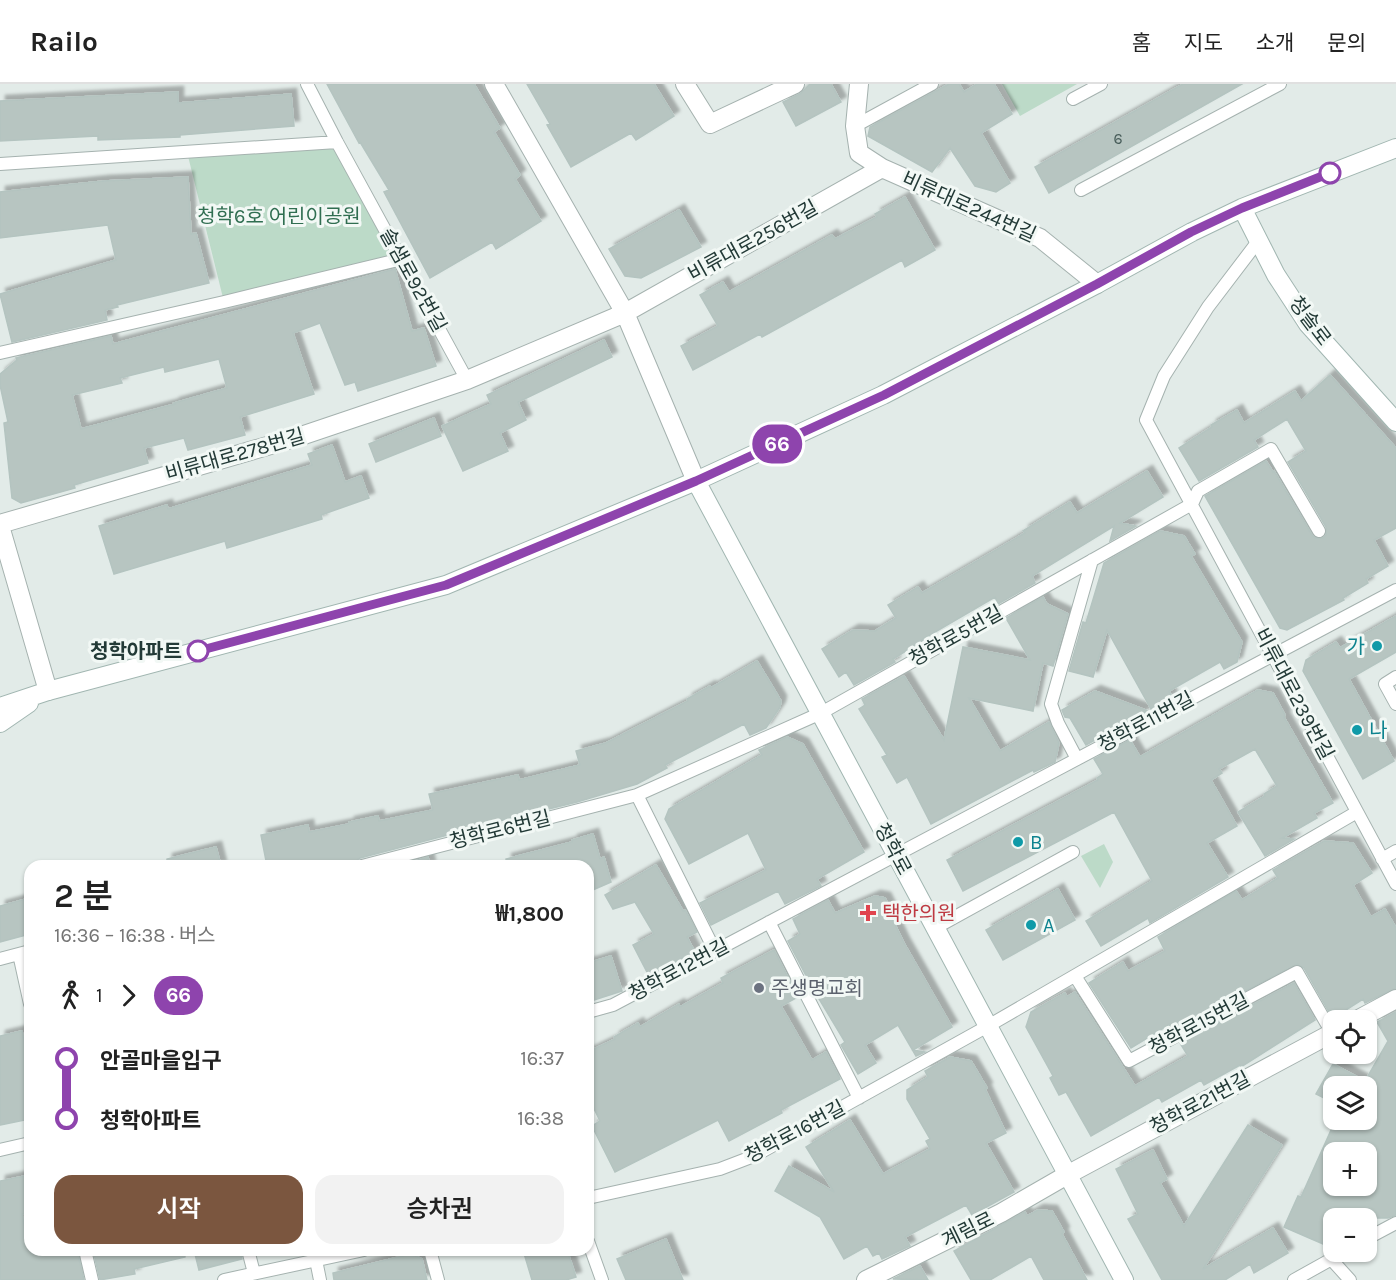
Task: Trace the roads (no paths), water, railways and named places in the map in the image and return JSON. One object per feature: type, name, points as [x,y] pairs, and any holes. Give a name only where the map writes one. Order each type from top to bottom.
[{"type":"street","points":[[494,84],[624,314],[696,481]]},
{"type":"street","points":[[685,84],[710,124],[795,84]]},
{"type":"street","name":"비류대로244번길","points":[[860,84],[855,126],[859,153],[882,168],[1040,238],[1097,284]]},
{"type":"street","points":[[0,707],[48,691],[446,585],[696,481],[884,395],[1097,284],[1191,232],[1242,208],[1396,148]]},
{"type":"street","name":"비류대로256번길","points":[[467,380],[624,314],[882,168]]},
{"type":"street","name":"청솔로","points":[[1242,208],[1276,275],[1308,324],[1396,422]]},
{"type":"street","name":"비류대로278번길","points":[[48,691],[0,525],[298,437],[467,380]]},
{"type":"street","name":"청학로","points":[[696,481],[1124,1280]]},
{"type":"street","points":[[0,693],[48,691]]},
{"type":"street","points":[[0,723],[48,691]]},
{"type":"street","points":[[1376,1010],[1396,999]]},
{"type":"street","name":"청학로21번길","points":[[1067,1175],[1323,1038]]},
{"type":"street","name":"계림로","points":[[867,1280],[1001,1213],[1067,1175]]},
{"type":"lane","name":"솔샘로92번길","points":[[308,84],[337,142],[467,380]]},
{"type":"lane","points":[[855,126],[932,84]]},
{"type":"lane","points":[[1073,99],[1101,84]]},
{"type":"lane","points":[[1081,190],[1280,84]]},
{"type":"lane","points":[[0,164],[337,142]]},
{"type":"lane","name":"비류대로239번길","points":[[1259,240],[1208,307],[1164,376],[1146,420],[1396,884]]},
{"type":"lane","points":[[0,353],[402,259]]},
{"type":"lane","points":[[1192,504],[1198,491],[1271,450],[1319,531]]},
{"type":"lane","name":"청학로5번길","points":[[821,713],[1192,504]]},
{"type":"lane","points":[[1077,759],[1051,704],[1092,560]]},
{"type":"lane","name":"청학로11번길","points":[[896,855],[1396,590]]},
{"type":"lane","points":[[1396,677],[1385,684],[1396,704]]},
{"type":"lane","name":"청학로6번길","points":[[385,860],[637,795],[821,713]]},
{"type":"lane","points":[[637,795],[715,951]]},
{"type":"lane","points":[[988,1026],[1357,812]]},
{"type":"lane","points":[[1382,859],[1396,851]]},
{"type":"lane","points":[[935,928],[1073,852]]},
{"type":"lane","name":"청학로12번길","points":[[594,1010],[613,1005],[896,855]]},
{"type":"lane","points":[[769,922],[859,1098]]},
{"type":"lane","points":[[0,959],[24,953]]},
{"type":"lane","name":"청학로15번길","points":[[1075,976],[1129,1061],[1297,972],[1323,1016]]},
{"type":"lane","name":"청학로16번길","points":[[594,1197],[720,1169],[754,1156],[988,1026]]},
{"type":"lane","points":[[0,1150],[24,1144]]},
{"type":"lane","points":[[1377,1233],[1396,1223]]},
{"type":"lane","points":[[87,1256],[92,1280]]},
{"type":"lane","points":[[250,1256],[254,1274]]},
{"type":"lane","points":[[224,1280],[335,1256]]},
{"type":"lane","points":[[432,1256],[438,1280]]},
{"type":"lane","points":[[593,1256],[602,1280]]},
{"type":"lane","points":[[316,1260],[320,1280]]},
{"type":"lane","points":[[1294,1280],[1326,1262]]},
{"type":"lane","points":[[1334,1262],[1350,1280]]},
{"type":"place","name":"가","points":[[1377,646]]},
{"type":"place","name":"청학아파트","points":[[198,651]]},
{"type":"place","name":"나","points":[[1357,730]]},
{"type":"place","name":"B","points":[[1018,842]]},
{"type":"place","name":"택한의원","points":[[868,913]]},
{"type":"place","name":"A","points":[[1031,925]]},
{"type":"place","name":"주생명교회","points":[[759,988]]},
{"type":"park label","name":"청학6호 어린이공원","points":[[279,216]]}]
